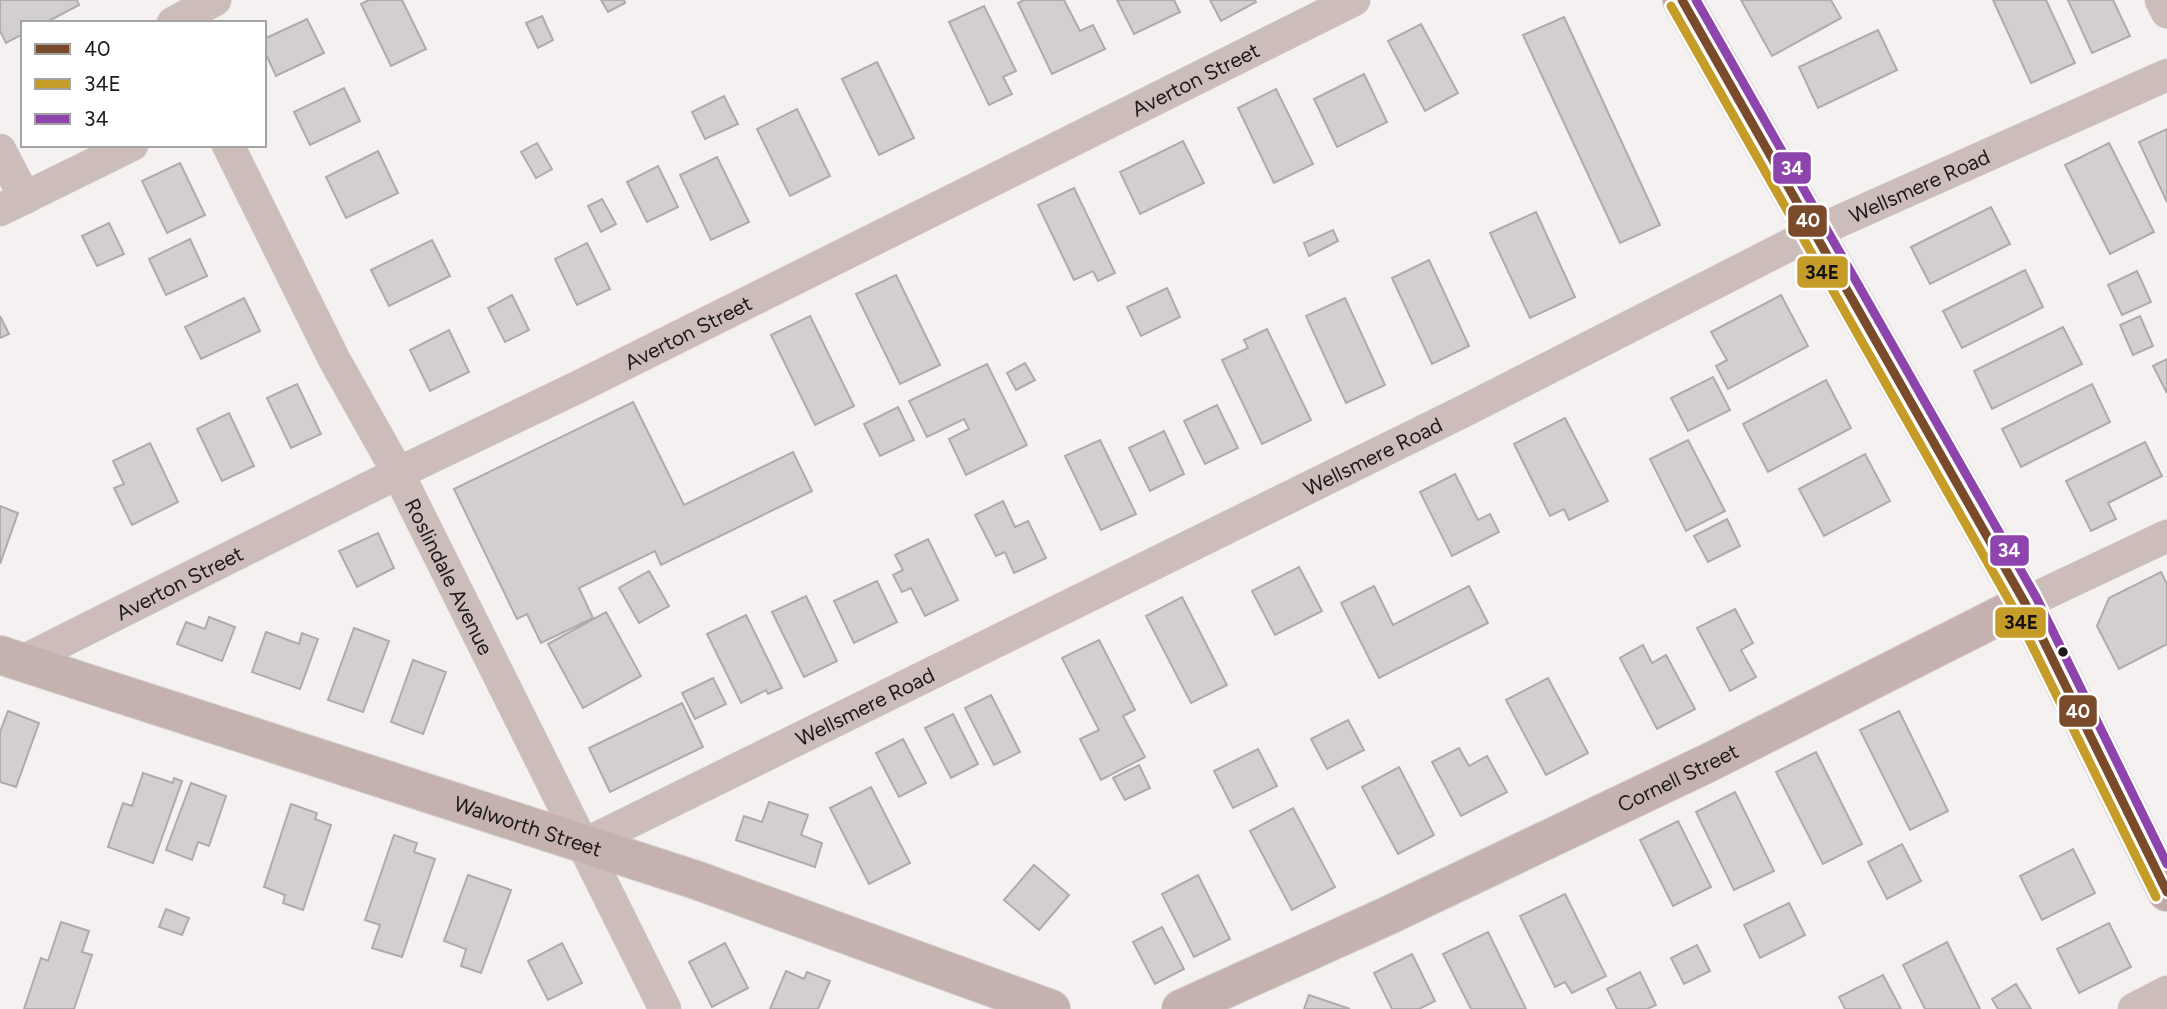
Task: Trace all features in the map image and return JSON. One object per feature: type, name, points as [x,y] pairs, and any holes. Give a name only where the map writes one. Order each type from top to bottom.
[{"type":"main road","points":[[1682,0],[2025,603],[2167,892]]},
{"type":"street","points":[[162,0],[172,21]]},
{"type":"street","points":[[177,21],[215,0]]},
{"type":"street","name":"Averton Street","points":[[10,659],[578,387],[1354,0]]},
{"type":"street","points":[[2161,0],[2167,12]]},
{"type":"street","name":"Wellsmere Road","points":[[585,844],[1466,410],[1815,232],[2167,75]]},
{"type":"street","points":[[0,150],[12,204],[128,147]]},
{"type":"street","name":"Roslindale Avenue","points":[[229,147],[334,359],[398,473],[665,1009]]},
{"type":"street","name":"Cornell Street","points":[[1181,1009],[1387,916],[1709,763],[2025,603],[2167,536]]},
{"type":"street","name":"Walworth Street","points":[[10,659],[696,880],[1051,1009]]},
{"type":"street","points":[[2134,1009],[2167,992]]},
{"type":"building","points":[[0,0],[77,0],[79,5],[49,21],[21,21],[21,35],[6,43],[0,31]]},
{"type":"building","points":[[369,0],[402,0],[426,49],[391,66],[361,4]]},
{"type":"building","points":[[601,0],[624,0],[625,3],[608,12]]},
{"type":"building","points":[[1024,0],[1064,0],[1080,31],[1093,25],[1105,49],[1052,74],[1018,3]]},
{"type":"building","points":[[1117,0],[1174,0],[1180,12],[1134,34]]},
{"type":"building","points":[[1210,0],[1255,0],[1256,2],[1221,21]]},
{"type":"building","points":[[1741,0],[1831,0],[1841,18],[1772,56]]},
{"type":"building","points":[[1993,0],[2046,0],[2075,63],[2031,83]]},
{"type":"building","points":[[2068,0],[2113,0],[2130,36],[2092,53]]},
{"type":"building","points":[[984,6],[1016,71],[1003,77],[1012,94],[989,105],[949,22]]},
{"type":"building","points":[[542,16],[553,40],[538,48],[526,23]]},
{"type":"building","points":[[1564,17],[1660,225],[1620,243],[1523,35]]},
{"type":"building","points":[[307,19],[324,53],[276,76],[266,54],[266,38]]},
{"type":"building","points":[[1421,24],[1458,93],[1425,111],[1388,41]]},
{"type":"building","points":[[1878,30],[1897,70],[1818,108],[1799,67]]},
{"type":"building","points":[[877,62],[914,138],[879,155],[842,79]]},
{"type":"building","points":[[1364,74],[1387,122],[1337,147],[1314,99]]},
{"type":"building","points":[[344,88],[360,121],[310,145],[294,112]]},
{"type":"building","points":[[1276,89],[1313,164],[1274,183],[1238,108]]},
{"type":"building","points":[[724,96],[738,124],[705,139],[692,112]]},
{"type":"building","points":[[797,109],[830,176],[790,196],[757,129]]},
{"type":"building","points":[[2167,129],[2167,202],[2139,142]]},
{"type":"building","points":[[1183,141],[1204,183],[1140,214],[1120,172]]},
{"type":"building","points":[[537,143],[552,169],[536,178],[521,152]]},
{"type":"building","points":[[2109,143],[2154,232],[2110,254],[2065,165]]},
{"type":"building","points":[[378,151],[398,193],[346,218],[326,177]]},
{"type":"building","points":[[717,157],[749,222],[711,240],[680,175]]},
{"type":"building","points":[[180,163],[205,215],[167,233],[142,181]]},
{"type":"building","points":[[658,166],[678,207],[647,222],[627,182]]},
{"type":"building","points":[[1074,188],[1115,273],[1098,281],[1093,271],[1074,280],[1038,205]]},
{"type":"building","points":[[602,199],[616,224],[601,232],[588,206]]},
{"type":"building","points":[[1991,207],[2010,244],[1930,284],[1911,247]]},
{"type":"building","points":[[1536,212],[1575,297],[1530,318],[1490,233]]},
{"type":"building","points":[[109,223],[124,254],[97,266],[82,236]]},
{"type":"building","points":[[1333,230],[1338,241],[1309,256],[1304,243]]},
{"type":"building","points":[[190,239],[207,276],[166,295],[149,259]]},
{"type":"building","points":[[432,240],[450,276],[389,306],[371,270]]},
{"type":"building","points":[[587,243],[610,289],[577,305],[555,259]]},
{"type":"building","points":[[1429,260],[1469,346],[1432,364],[1392,278]]},
{"type":"building","points":[[2025,270],[2043,307],[1962,348],[1943,311]]},
{"type":"building","points":[[2137,271],[2151,302],[2122,315],[2108,285]]},
{"type":"building","points":[[896,275],[940,365],[900,384],[856,294]]},
{"type":"building","points":[[1167,288],[1180,317],[1141,336],[1127,307]]},
{"type":"building","points":[[512,295],[529,330],[505,342],[488,308]]},
{"type":"building","points":[[1781,295],[1808,346],[1728,389],[1716,366],[1727,360],[1711,332]]},
{"type":"building","points":[[244,298],[260,331],[201,359],[185,327]]},
{"type":"building","points":[[1345,298],[1385,385],[1346,403],[1306,316]]},
{"type":"building","points":[[0,316],[9,334],[0,338]]},
{"type":"building","points":[[810,316],[854,406],[815,425],[771,335]]},
{"type":"building","points":[[2140,316],[2153,346],[2133,355],[2120,325]]},
{"type":"building","points":[[2063,327],[2082,364],[1992,409],[1974,371]]},
{"type":"building","points":[[1267,329],[1311,420],[1262,444],[1222,360],[1248,348],[1244,340]]},
{"type":"building","points":[[449,330],[469,372],[430,391],[410,350]]},
{"type":"building","points":[[2167,359],[2167,393],[2153,366]]},
{"type":"building","points":[[1025,363],[1035,380],[1016,390],[1007,373]]},
{"type":"building","points":[[987,364],[1027,445],[966,475],[949,439],[969,429],[964,419],[927,437],[909,401]]},
{"type":"building","points":[[1713,377],[1730,410],[1688,431],[1671,398]]},
{"type":"building","points":[[1826,380],[1851,428],[1768,472],[1743,424]]},
{"type":"building","points":[[297,384],[321,434],[291,448],[267,398]]},
{"type":"building","points":[[2092,384],[2110,422],[2021,467],[2002,429]]},
{"type":"building","points":[[633,402],[684,505],[793,452],[812,491],[661,565],[655,551],[579,588],[593,618],[541,643],[527,614],[517,619],[454,489]]},
{"type":"building","points":[[1217,405],[1238,448],[1205,464],[1184,421]]},
{"type":"building","points":[[898,407],[914,440],[880,456],[864,424]]},
{"type":"building","points":[[229,413],[254,466],[222,481],[197,429]]},
{"type":"building","points":[[1565,418],[1608,501],[1569,520],[1564,509],[1550,516],[1514,444]]},
{"type":"building","points":[[1164,431],[1184,474],[1150,491],[1129,448]]},
{"type":"building","points":[[1100,440],[1136,514],[1101,530],[1065,456]]},
{"type":"building","points":[[1688,440],[1725,511],[1686,531],[1650,459]]},
{"type":"building","points":[[2145,442],[2162,476],[2108,503],[2116,519],[2091,531],[2066,481]]},
{"type":"building","points":[[150,443],[178,502],[132,525],[114,488],[124,484],[113,461]]},
{"type":"building","points":[[1865,454],[1890,501],[1824,536],[1799,489]]},
{"type":"building","points":[[1455,474],[1478,520],[1490,514],[1499,532],[1452,556],[1420,492]]},
{"type":"building","points":[[1003,501],[1015,527],[1028,521],[1046,558],[1014,573],[1005,552],[996,556],[975,515]]},
{"type":"building","points":[[0,506],[18,513],[0,564]]},
{"type":"building","points":[[1727,519],[1740,546],[1708,562],[1694,536]]},
{"type":"building","points":[[378,533],[394,568],[357,587],[339,551]]},
{"type":"building","points":[[928,539],[958,600],[925,616],[911,588],[902,592],[893,575],[903,570],[895,555]]},
{"type":"building","points":[[1299,567],[1322,611],[1275,635],[1252,591]]},
{"type":"building","points":[[649,571],[669,606],[639,623],[619,588]]},
{"type":"building","points":[[2161,572],[2167,584],[2167,644],[2119,669],[2097,626],[2109,598]]},
{"type":"building","points":[[877,581],[897,622],[854,643],[834,601]]},
{"type":"building","points":[[1374,586],[1393,625],[1469,586],[1488,623],[1379,678],[1341,603]]},
{"type":"building","points":[[806,596],[837,661],[804,677],[772,612]]},
{"type":"building","points":[[1182,597],[1227,685],[1191,703],[1146,616]]},
{"type":"building","points":[[1735,609],[1753,643],[1741,650],[1756,677],[1730,691],[1697,628]]},
{"type":"building","points":[[606,612],[641,676],[583,708],[548,644]]},
{"type":"building","points":[[746,615],[782,688],[768,694],[766,690],[741,703],[707,634]]},
{"type":"building","points":[[209,617],[235,627],[222,661],[177,644],[186,622],[205,629]]},
{"type":"building","points":[[354,628],[389,641],[363,712],[328,700]]},
{"type":"building","points":[[266,632],[299,644],[302,633],[318,639],[300,689],[252,672]]},
{"type":"building","points":[[1099,640],[1135,710],[1123,716],[1145,757],[1101,780],[1080,739],[1099,730],[1062,658]]},
{"type":"building","points":[[1643,645],[1652,663],[1666,655],[1695,709],[1657,729],[1620,658]]},
{"type":"building","points":[[413,660],[446,672],[423,734],[391,722]]},
{"type":"building","points":[[713,678],[726,704],[695,719],[682,693]]},
{"type":"building","points":[[1548,678],[1588,753],[1546,775],[1506,700]]},
{"type":"building","points":[[991,695],[1020,752],[994,765],[965,708]]},
{"type":"building","points":[[682,703],[703,747],[610,792],[589,748]]},
{"type":"building","points":[[8,711],[39,723],[16,787],[0,782],[0,732]]},
{"type":"building","points":[[1899,711],[1948,811],[1910,830],[1860,730]]},
{"type":"building","points":[[953,714],[978,764],[951,778],[925,728]]},
{"type":"building","points":[[1348,720],[1364,750],[1327,769],[1311,739]]},
{"type":"building","points":[[903,739],[926,783],[899,797],[876,753]]},
{"type":"building","points":[[1459,748],[1469,766],[1487,756],[1507,792],[1461,816],[1432,762]]},
{"type":"building","points":[[1258,749],[1277,786],[1233,808],[1214,771]]},
{"type":"building","points":[[1816,752],[1862,844],[1823,864],[1776,772]]},
{"type":"building","points":[[1139,765],[1150,788],[1125,800],[1113,778]]},
{"type":"building","points":[[1399,767],[1434,835],[1398,854],[1362,787]]},
{"type":"building","points":[[143,773],[173,783],[174,778],[182,781],[153,863],[108,847],[123,803],[132,806]]},
{"type":"building","points":[[191,783],[226,796],[209,846],[198,842],[192,860],[166,850]]},
{"type":"building","points":[[871,787],[910,863],[869,884],[830,808]]},
{"type":"building","points":[[1735,792],[1774,871],[1734,890],[1696,812]]},
{"type":"building","points":[[769,802],[808,815],[801,835],[822,843],[815,867],[736,840],[744,816],[762,822]]},
{"type":"building","points":[[291,804],[317,813],[315,819],[331,825],[303,910],[283,903],[285,895],[264,887]]},
{"type":"building","points":[[1293,808],[1335,887],[1292,910],[1250,831]]},
{"type":"building","points":[[1678,821],[1711,887],[1673,906],[1640,840]]},
{"type":"building","points":[[394,835],[417,843],[414,852],[435,859],[402,957],[372,948],[380,925],[365,920]]},
{"type":"building","points":[[1902,844],[1921,881],[1887,899],[1868,862]]},
{"type":"building","points":[[2073,849],[2095,893],[2042,920],[2020,876]]},
{"type":"building","points":[[1034,865],[1069,895],[1039,930],[1004,900]]},
{"type":"building","points":[[468,875],[511,890],[481,973],[461,966],[466,949],[444,941]]},
{"type":"building","points":[[1198,875],[1230,939],[1194,957],[1162,894]]},
{"type":"building","points":[[1565,894],[1606,976],[1572,993],[1565,982],[1555,987],[1520,916]]},
{"type":"building","points":[[1789,903],[1805,935],[1760,958],[1744,925]]},
{"type":"building","points":[[166,909],[189,918],[182,935],[159,927]]},
{"type":"building","points":[[61,922],[89,931],[82,952],[92,955],[74,1009],[24,1009],[41,958],[48,961]]},
{"type":"building","points":[[2109,923],[2131,967],[2079,993],[2057,949]]},
{"type":"building","points":[[1162,927],[1184,969],[1155,984],[1133,942]]},
{"type":"building","points":[[1488,932],[1526,1009],[1471,1009],[1443,954]]},
{"type":"building","points":[[1947,942],[1980,1009],[1925,1009],[1903,965]]},
{"type":"building","points":[[562,943],[582,983],[548,1000],[528,961]]},
{"type":"building","points":[[725,943],[748,988],[712,1007],[689,962]]},
{"type":"building","points":[[1697,945],[1710,971],[1684,984],[1671,958]]},
{"type":"building","points":[[1412,954],[1435,1001],[1419,1009],[1392,1009],[1374,973]]},
{"type":"building","points":[[786,971],[804,979],[807,972],[830,981],[818,1009],[770,1009]]},
{"type":"building","points":[[1640,972],[1656,1005],[1647,1009],[1617,1009],[1607,989]]},
{"type":"building","points":[[1883,975],[1901,1009],[1845,1009],[1839,997]]},
{"type":"building","points":[[2016,984],[2031,1009],[1998,1009],[1992,999]]},
{"type":"building","points":[[1309,995],[1350,1009],[1304,1009]]},
{"type":"transit line","name":"40","points":[[1682,0],[2025,603],[2167,892]]},
{"type":"transit line","name":"34","points":[[1696,0],[2036,597],[2167,864]]},
{"type":"transit line","name":"34E","points":[[1671,6],[2014,609],[2156,897]]}]
